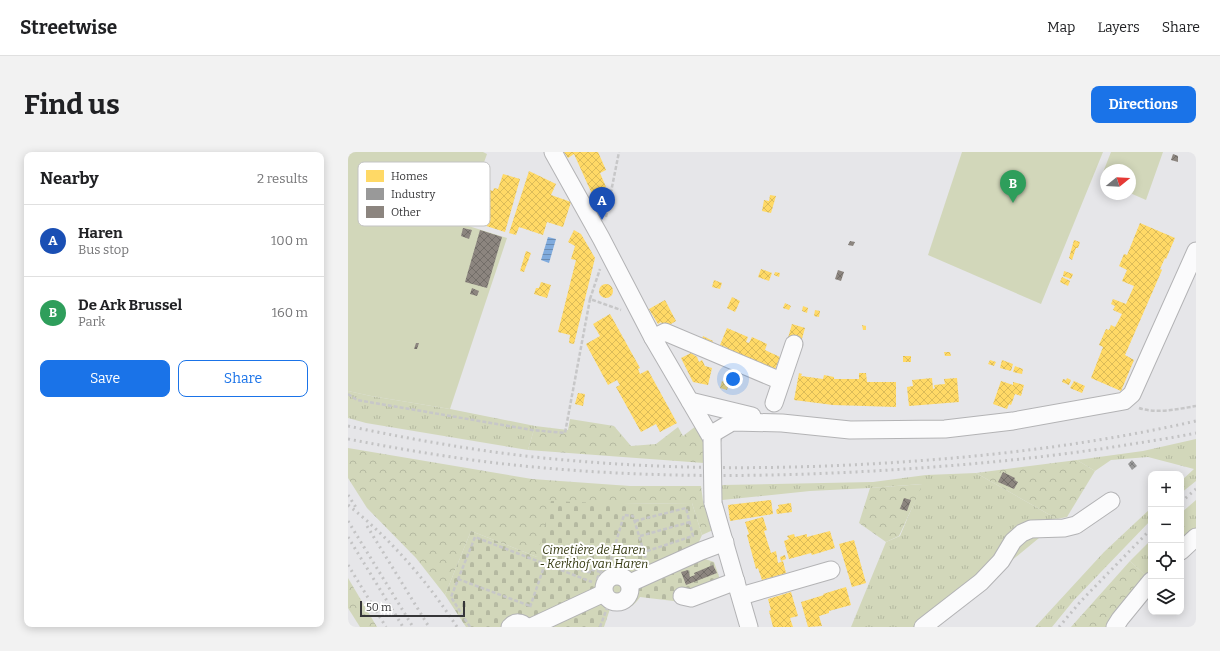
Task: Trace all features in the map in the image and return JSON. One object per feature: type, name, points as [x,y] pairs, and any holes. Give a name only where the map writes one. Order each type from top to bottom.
[{"type":"street","points":[[553,152],[601,238],[653,338],[711,437],[713,504],[749,627]]},
{"type":"street","points":[[690,402],[782,422],[850,430],[945,429],[1013,420],[1124,401],[1132,394],[1196,251]]},
{"type":"street","points":[[653,338],[665,332],[781,381]]},
{"type":"street","points":[[774,403],[794,344]]},
{"type":"street","points":[[711,437],[732,422],[782,422]]},
{"type":"street","points":[[923,627],[981,582],[1001,561],[1013,541],[1022,533],[1031,529],[1064,528],[1076,525],[1111,501]]},
{"type":"street","points":[[1184,548],[1196,537]]},
{"type":"street","points":[[523,626],[603,586],[618,603],[624,601],[629,596],[631,590],[631,576],[651,574],[701,551],[725,542]]},
{"type":"street","points":[[682,596],[691,598],[831,570]]},
{"type":"street","points":[[1115,627],[1148,585]]},
{"type":"path","points":[[605,223],[619,152]]},
{"type":"path","points":[[348,394],[357,400],[532,430],[565,433],[590,299],[599,270],[602,267]]},
{"type":"path","points":[[590,299],[625,311],[636,306]]},
{"type":"path","points":[[1124,401],[1140,409],[1150,411],[1196,406]]},
{"type":"path","points":[[635,521],[686,508],[693,536],[644,552]]},
{"type":"path","points":[[600,627],[603,586],[624,515],[634,516],[651,574]]},
{"type":"path","points":[[640,536],[690,522]]},
{"type":"path","points":[[470,627],[452,597],[475,537],[603,586]]},
{"type":"path","points":[[553,560],[586,572],[592,572],[592,570],[603,586]]},
{"type":"path","points":[[523,626],[545,564]]},
{"type":"path","points":[[609,566],[626,566],[631,576]]},
{"type":"path","points":[[584,578],[586,572]]},
{"type":"path","points":[[458,579],[530,606]]},
{"type":"green space","points":[[348,152],[483,152],[487,154],[484,162],[358,162],[358,226],[468,226],[507,238],[450,409],[348,391]]},
{"type":"green space","points":[[962,152],[1103,152],[1041,304],[928,255]]},
{"type":"green space","points":[[1111,152],[1163,152],[1146,200],[1136,196],[1136,164],[1106,164]]},
{"type":"green space","points":[[348,391],[535,426],[528,450],[366,423],[348,418]]},
{"type":"green space","points":[[570,419],[614,426],[631,446],[656,444],[678,427],[683,436],[696,426],[704,440],[704,463],[528,450],[535,426],[568,430]]},
{"type":"green space","points":[[1196,439],[1196,481],[1184,491],[1184,478],[1194,469],[1148,457],[1111,460],[1095,471],[1077,460],[1143,451]]},
{"type":"green space","points":[[348,448],[532,479],[630,486],[701,486],[703,501],[713,530],[702,535],[692,503],[623,504],[537,557],[471,531],[445,595],[416,558],[367,508],[348,478]]},
{"type":"green space","points":[[1077,460],[1095,471],[1067,517],[1057,519],[976,473]]},
{"type":"green space","points":[[976,473],[1057,519],[1039,538],[931,627],[851,627],[886,542],[900,536],[922,484],[810,491],[722,500],[722,485],[873,482],[926,475]]},
{"type":"green space","points":[[923,484],[899,536],[886,542],[859,523],[870,488]]},
{"type":"green space","points":[[1196,500],[1196,531],[1184,541],[1184,510]]},
{"type":"green space","name":"Cimetière de Haren - Kerkhof van Haren","points":[[551,501],[623,504],[692,503],[702,535],[698,544],[705,559],[714,562],[724,591],[690,603],[640,597],[631,607],[619,610],[610,609],[604,627],[466,627],[445,595],[471,531],[537,557]]},
{"type":"green space","points":[[1148,511],[1148,523],[1074,600],[1052,627],[1035,627],[1104,552]]},
{"type":"green space","points":[[1148,543],[1147,577],[1130,561]]},
{"type":"green space","points":[[1130,561],[1147,577],[1112,627],[1071,627]]},
{"type":"green space","points":[[348,578],[377,627],[360,627],[348,608]]},
{"type":"water","points":[[548,237],[556,239],[549,263],[541,260]]},
{"type":"building: Homes","points":[[564,152],[598,152],[606,170],[600,173],[606,187],[592,194],[574,154],[568,158]]},
{"type":"building: Homes","points":[[529,171],[556,184],[551,195],[571,202],[563,227],[547,222],[543,235],[519,227],[516,235],[509,233]]},
{"type":"building: Homes","points":[[503,174],[520,179],[505,232],[486,226],[490,226],[490,190],[493,191],[494,188],[498,189]]},
{"type":"building: Homes","points":[[770,195],[776,196],[771,213],[762,211],[764,200],[769,201]]},
{"type":"building: Homes","points":[[1140,223],[1175,238],[1160,269],[1162,270],[1125,355],[1134,360],[1121,391],[1091,378],[1103,347],[1099,345],[1106,329],[1109,330],[1111,325],[1115,327],[1122,314],[1113,310],[1115,306],[1111,304],[1113,299],[1126,304],[1134,286],[1122,281],[1127,270],[1119,266],[1124,254],[1127,255]]},
{"type":"building: Homes","points":[[574,230],[581,234],[595,258],[574,344],[569,343],[570,335],[558,332],[576,260],[571,259],[575,246],[568,242]]},
{"type":"building: Homes","points":[[1074,240],[1080,242],[1078,248],[1076,248],[1072,260],[1069,258]]},
{"type":"building: Homes","points":[[526,251],[531,253],[524,272],[520,271]]},
{"type":"building: Homes","points":[[761,269],[772,273],[769,281],[758,277]]},
{"type":"building: Homes","points":[[1064,271],[1073,274],[1071,279],[1063,276]]},
{"type":"building: Homes","points":[[775,272],[780,273],[779,277],[774,275]]},
{"type":"building: Homes","points":[[1062,277],[1070,281],[1068,286],[1060,282]]},
{"type":"building: Homes","points":[[714,280],[722,283],[720,289],[712,287]]},
{"type":"building: Homes","points":[[541,282],[551,285],[547,298],[534,294],[536,288],[539,288]]},
{"type":"building: Homes","points":[[606,284],[611,286],[613,291],[611,296],[606,298],[601,296],[599,291],[601,286]]},
{"type":"building: Homes","points":[[732,297],[740,301],[735,312],[727,308]]},
{"type":"building: Homes","points":[[665,300],[676,321],[664,328],[661,322],[658,324],[649,309]]},
{"type":"building: Homes","points":[[785,303],[791,306],[789,310],[783,308]]},
{"type":"building: Homes","points":[[803,306],[808,308],[807,313],[802,311]]},
{"type":"building: Homes","points":[[815,310],[820,311],[819,317],[814,316]]},
{"type":"building: Homes","points":[[610,314],[640,368],[638,369],[640,374],[648,370],[677,423],[660,432],[656,424],[641,432],[616,387],[620,385],[617,380],[608,385],[586,344],[600,336],[593,324]]},
{"type":"building: Homes","points":[[792,324],[805,328],[801,342],[788,338]]},
{"type":"building: Homes","points":[[862,325],[866,326],[866,330],[863,330]]},
{"type":"building: Homes","points":[[727,328],[748,337],[746,342],[749,343],[752,337],[767,344],[765,350],[780,357],[773,374],[726,354],[728,348],[720,345]]},
{"type":"building: Homes","points":[[703,336],[713,341],[711,346],[701,342]]},
{"type":"building: Homes","points":[[944,352],[950,352],[951,356],[945,356]]},
{"type":"building: Homes","points":[[691,353],[697,357],[699,362],[702,360],[705,366],[712,368],[708,385],[693,382],[681,358]]},
{"type":"building: Homes","points":[[903,356],[911,356],[911,362],[903,362]]},
{"type":"building: Homes","points":[[990,360],[996,362],[994,366],[988,364]]},
{"type":"building: Homes","points":[[1002,360],[1013,364],[1011,371],[1000,368]]},
{"type":"building: Homes","points":[[1015,366],[1023,369],[1022,374],[1013,372]]},
{"type":"building: Homes","points":[[799,373],[802,374],[801,376],[823,379],[824,375],[834,377],[834,379],[859,379],[859,373],[866,373],[867,382],[896,382],[896,407],[833,405],[794,400]]},
{"type":"building: Homes","points":[[932,378],[933,389],[935,388],[934,385],[945,384],[944,379],[957,378],[959,402],[909,406],[907,387],[913,386],[912,380]]},
{"type":"building: Homes","points":[[1067,378],[1071,380],[1069,385],[1062,382],[1063,379],[1066,380]]},
{"type":"building: Homes","points":[[722,381],[729,383],[727,390],[720,388]]},
{"type":"building: Homes","points":[[1001,381],[1013,385],[1013,382],[1024,385],[1021,396],[1015,394],[1011,405],[1009,404],[1007,409],[993,404]]},
{"type":"building: Homes","points":[[1074,381],[1085,386],[1082,393],[1070,388]]},
{"type":"building: Homes","points":[[578,393],[585,394],[583,406],[575,404]]},
{"type":"building: Homes","points":[[771,500],[773,514],[730,521],[728,505]]},
{"type":"building: Homes","points":[[791,503],[792,512],[777,514],[776,510],[779,508],[778,505]]},
{"type":"building: Homes","points":[[763,517],[767,530],[764,531],[771,553],[776,551],[778,563],[783,561],[786,573],[762,580],[758,568],[756,569],[745,522]]},
{"type":"building: Homes","points":[[830,531],[835,548],[812,555],[811,553],[789,559],[784,541],[789,539],[787,536],[794,534],[795,537],[807,534],[807,537]]},
{"type":"building: Homes","points":[[854,540],[866,583],[852,587],[839,544]]},
{"type":"building: Homes","points":[[785,555],[786,559],[781,561],[780,557]]},
{"type":"building: Homes","points":[[846,587],[851,605],[829,611],[829,613],[819,616],[822,626],[808,627],[801,602]]},
{"type":"building: Homes","points":[[791,592],[798,616],[790,618],[793,627],[773,627],[768,599]]},
{"type":"building: Industry","points":[[1132,460],[1137,466],[1132,470],[1128,464]]},
{"type":"building: Other","points":[[1173,154],[1178,156],[1178,162],[1171,160]]},
{"type":"building: Other","points":[[463,228],[472,230],[469,239],[461,236]]},
{"type":"building: Other","points":[[480,230],[502,237],[487,288],[465,282]]},
{"type":"building: Other","points":[[850,241],[855,242],[853,246],[848,245]]},
{"type":"building: Other","points":[[838,270],[844,272],[841,281],[835,279]]},
{"type":"building: Other","points":[[472,288],[479,291],[477,296],[470,294]]},
{"type":"building: Other","points":[[416,343],[419,343],[417,349],[414,349]]},
{"type":"building: Other","points":[[1003,472],[1015,478],[1014,480],[1018,482],[1014,489],[998,482]]},
{"type":"building: Other","points":[[904,498],[911,500],[907,511],[900,509]]},
{"type":"building: Other","points":[[713,565],[717,573],[686,585],[681,572],[688,570],[690,577],[695,575],[694,573]]},
{"type":"railway","points":[[348,426],[462,447],[519,455],[621,464],[753,468],[885,463],[996,454],[1130,435],[1196,421]]},
{"type":"railway","points":[[348,439],[453,457],[546,468],[664,475],[723,476],[841,473],[1033,458],[1089,451],[1196,433]]},
{"type":"railway","points":[[1184,499],[1196,489]]},
{"type":"railway","points":[[348,495],[357,509]]},
{"type":"railway","points":[[348,505],[379,532],[421,577],[457,627]]},
{"type":"railway","points":[[348,521],[413,627]]},
{"type":"railway","points":[[367,526],[429,627]]},
{"type":"railway","points":[[1059,627],[1081,601],[1148,532]]},
{"type":"railway","points":[[348,537],[403,627]]},
{"type":"railway","points":[[348,565],[386,627]]},
{"type":"place","name":"De Ark Brussel","points":[[1013,203]]},
{"type":"place","name":"Haren","points":[[602,220]]}]
